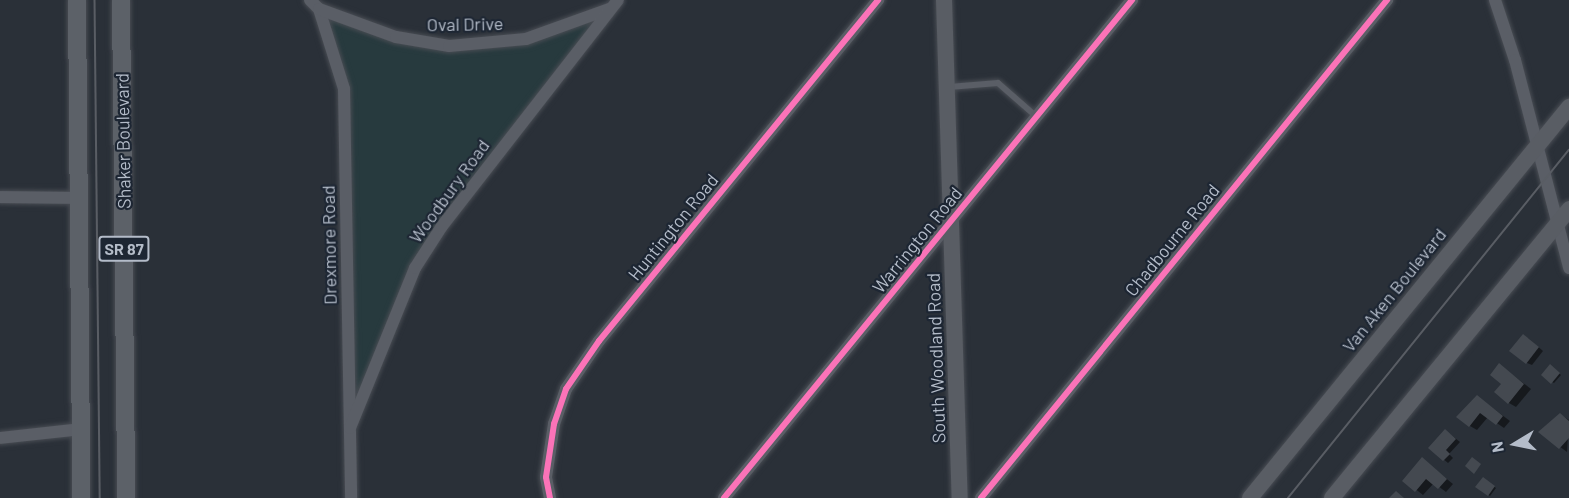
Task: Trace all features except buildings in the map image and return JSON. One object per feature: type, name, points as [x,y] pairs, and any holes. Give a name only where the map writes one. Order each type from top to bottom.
[{"type":"main road","name":"SR 87","points":[[77,0],[81,498]]},
{"type":"main road","name":"Shaker Boulevard","points":[[121,0],[126,498]]},
{"type":"main road","name":"South Woodland Road","points":[[944,0],[960,498]]},
{"type":"main road","name":"Van Aken Boulevard","points":[[1250,498],[1569,106]]},
{"type":"main road","points":[[1332,498],[1569,209]]},
{"type":"street","name":"Huntington Road","points":[[550,498],[548,466],[554,424],[566,389],[599,341],[878,0]]},
{"type":"street","name":"Warrington Road","points":[[724,498],[951,224],[1132,0]]},
{"type":"street","name":"Chadbourne Road","points":[[981,498],[1387,0]]},
{"type":"street","points":[[1495,0],[1538,145],[1556,224],[1569,268]]},
{"type":"street","name":"Oval Drive","points":[[314,5],[396,37],[449,46],[526,39],[615,4]]},
{"type":"street","name":"Woodbury Road","points":[[350,428],[415,268],[442,226],[615,4]]},
{"type":"street","name":"Drexmore Road","points":[[314,5],[344,89],[351,498]]},
{"type":"street","points":[[0,197],[79,198]]},
{"type":"street","points":[[0,438],[81,429]]},
{"type":"lane","points":[[947,87],[998,83],[1037,117]]},
{"type":"green space","points":[[611,8],[415,268],[350,428],[345,114],[319,9],[420,43],[503,43]]},
{"type":"tram line","points":[[95,0],[100,498]]},
{"type":"tram line","points":[[1288,498],[1569,150]]},
{"type":"cycle path","points":[[550,498],[546,477],[554,424],[566,389],[599,341],[878,0]]},
{"type":"cycle path","points":[[724,498],[1132,0]]},
{"type":"cycle path","points":[[981,498],[1387,0]]}]
